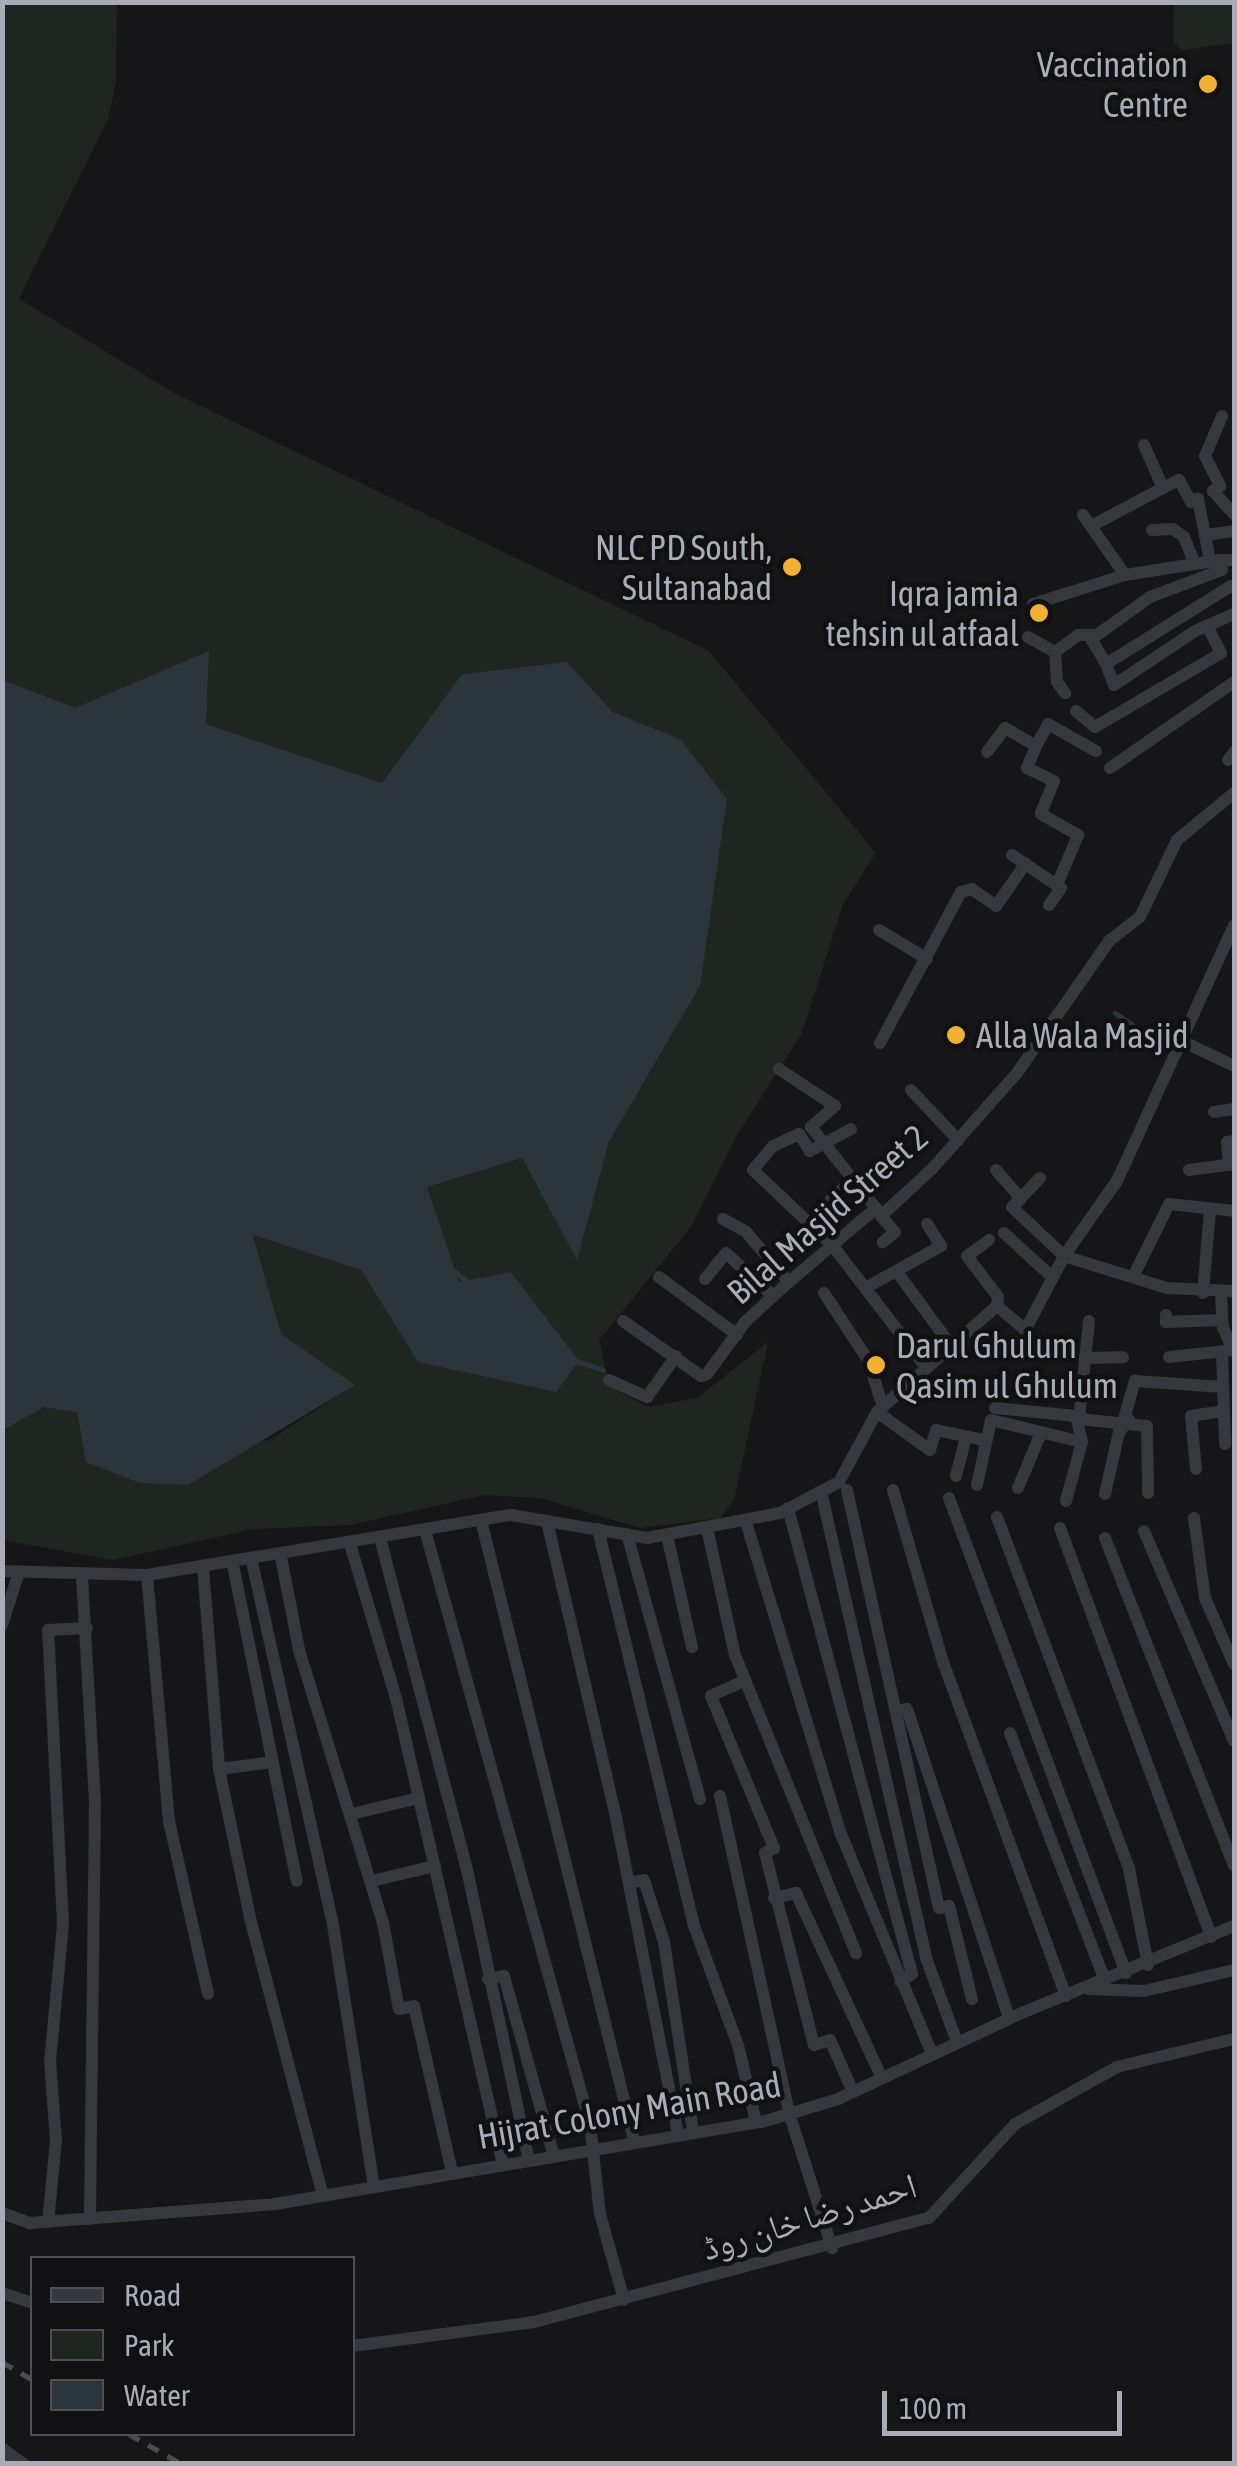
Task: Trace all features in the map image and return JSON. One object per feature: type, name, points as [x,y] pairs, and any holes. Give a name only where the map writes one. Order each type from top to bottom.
[{"type":"street","points":[[1222,416],[1205,456],[1220,486],[1212,491],[1234,510]]},
{"type":"street","points":[[1144,445],[1163,488]]},
{"type":"street","points":[[1090,637],[1150,597],[1222,570],[1221,560],[1205,535],[1198,499],[1191,502],[1179,480],[1094,525]]},
{"type":"street","points":[[1082,515],[1094,525],[1125,575]]},
{"type":"street","points":[[1152,530],[1173,529],[1184,537],[1194,564]]},
{"type":"street","points":[[1205,535],[1234,535]]},
{"type":"street","points":[[1033,604],[1125,575],[1221,560]]},
{"type":"street","points":[[1106,664],[1231,586]]},
{"type":"street","points":[[1054,652],[1078,634],[1090,637],[1114,685],[1206,626],[1234,615]]},
{"type":"street","points":[[1076,712],[1095,727],[1222,654],[1206,626]]},
{"type":"street","points":[[1028,637],[1054,652]]},
{"type":"street","points":[[1054,652],[1057,682],[1065,693]]},
{"type":"street","points":[[1110,768],[1234,682]]},
{"type":"street","points":[[1049,905],[1078,835],[1042,814],[1054,780],[1027,768],[1048,724],[1096,751]]},
{"type":"street","points":[[988,752],[1005,728],[1036,746]]},
{"type":"street","name":"Bilal Masjid Street 2","points":[[623,1321],[707,1374],[737,1335],[789,1282],[879,1212],[958,1140],[1016,1073],[1109,940],[1140,917],[1177,840],[1234,793]]},
{"type":"street","points":[[1012,855],[1057,884]]},
{"type":"street","points":[[880,1043],[961,892],[972,889],[996,906],[1026,863]]},
{"type":"street","points":[[996,1306],[1024,1330],[1064,1256],[1117,1180],[1184,1042],[1234,926]]},
{"type":"street","points":[[879,930],[927,959]]},
{"type":"street","points":[[1184,1042],[1233,1068]]},
{"type":"street","points":[[780,1069],[835,1106],[811,1127],[896,1232],[884,1242]]},
{"type":"street","points":[[912,1090],[958,1140]]},
{"type":"street","points":[[1214,1112],[1234,1109]]},
{"type":"street","points":[[851,1129],[810,1152],[799,1134],[773,1146],[754,1170],[832,1245],[926,1367]]},
{"type":"street","points":[[1189,1170],[1232,1164],[1226,1142],[1234,1141]]},
{"type":"street","points":[[996,1170],[1021,1199]]},
{"type":"street","points":[[1040,1178],[1012,1207],[1064,1256],[1203,1293],[1228,1292],[1222,1320],[1230,1350],[1223,1387],[1227,1406],[1225,1444]]},
{"type":"street","points":[[830,1199],[853,1179]]},
{"type":"street","points":[[1133,1277],[1168,1204],[1234,1211]]},
{"type":"street","points":[[1203,1293],[1210,1208]]},
{"type":"street","points":[[722,1219],[746,1232],[789,1282]]},
{"type":"street","points":[[867,1288],[941,1246],[926,1224]]},
{"type":"street","points":[[1004,1233],[1052,1277]]},
{"type":"street","points":[[972,1999],[949,1906],[939,1908],[845,1484],[878,1411],[996,1306],[998,1298],[967,1256],[989,1240]]},
{"type":"street","points":[[705,1278],[726,1253],[774,1296]]},
{"type":"street","points":[[897,1272],[952,1347]]},
{"type":"street","points":[[659,1277],[737,1335]]},
{"type":"street","points":[[824,1294],[868,1360],[878,1411],[930,1450],[936,1430],[984,1440]]},
{"type":"street","points":[[1166,1315],[1166,1322],[1222,1320]]},
{"type":"street","points":[[1066,1501],[1082,1442],[1079,1419],[1089,1321]]},
{"type":"street","points":[[1168,1357],[1230,1350]]},
{"type":"street","points":[[608,1380],[647,1397],[676,1356]]},
{"type":"street","points":[[1084,1358],[1123,1357]]},
{"type":"street","points":[[1104,1494],[1135,1380],[1223,1387]]},
{"type":"street","points":[[1196,1468],[1191,1416],[1227,1406]]},
{"type":"street","points":[[995,1408],[1079,1419],[1126,1420],[1147,1426],[1148,1493]]},
{"type":"street","points":[[977,1485],[991,1420],[1082,1442]]},
{"type":"street","points":[[1018,1488],[1040,1433]]},
{"type":"street","points":[[956,1476],[966,1437]]},
{"type":"street","points":[[2,1571],[82,1577],[147,1575],[252,1562],[511,1515],[627,1534],[667,1534],[746,1522],[845,1484]]},
{"type":"street","points":[[892,1490],[943,1662],[1066,1996]]},
{"type":"street","points":[[821,1491],[926,1958],[957,2042]]},
{"type":"street","points":[[949,1498],[1126,1973]]},
{"type":"street","points":[[788,1508],[912,1974],[900,1982]]},
{"type":"street","points":[[997,1517],[1129,1869],[1148,1965]]},
{"type":"street","points":[[1194,1518],[1205,1598],[1234,1664]]},
{"type":"street","points":[[481,1520],[634,2140]]},
{"type":"street","points":[[547,1521],[629,1883],[678,2134]]},
{"type":"street","points":[[746,1522],[842,1834],[932,2054]]},
{"type":"street","points":[[707,1528],[744,1681],[856,1953]]},
{"type":"street","points":[[1060,1528],[1211,1937]]},
{"type":"street","points":[[598,1529],[693,1923],[738,2045],[756,2122]]},
{"type":"street","points":[[425,1530],[593,2146],[606,2243],[624,2300]]},
{"type":"street","points":[[1144,1532],[1234,1740]]},
{"type":"street","points":[[627,1534],[700,1800]]},
{"type":"street","points":[[667,1534],[692,1647]]},
{"type":"street","points":[[380,1538],[468,1874],[528,2157]]},
{"type":"street","points":[[1105,1538],[1234,1865]]},
{"type":"street","points":[[350,1544],[419,1798],[502,2162]]},
{"type":"street","points":[[280,1557],[299,1650],[372,1882],[399,2009],[414,2006],[452,2172]]},
{"type":"street","points":[[252,1562],[332,1919],[374,2186]]},
{"type":"street","points":[[232,1565],[297,1881]]},
{"type":"street","points":[[203,1568],[219,1769],[250,1918],[323,2196]]},
{"type":"street","points":[[2,1625],[19,1572]]},
{"type":"street","points":[[147,1575],[169,1821],[208,1994]]},
{"type":"street","points":[[82,1577],[87,1628],[97,1995],[90,2220]]},
{"type":"street","points":[[48,2222],[56,2140],[50,2062],[63,1924],[46,1673],[52,1671],[48,1630],[87,1628]]},
{"type":"street","points":[[744,1681],[712,1696],[774,1848],[765,1852],[774,1898],[814,2045],[830,2040],[852,2092]]},
{"type":"street","points":[[898,1711],[907,1709],[1009,2018]]},
{"type":"street","points":[[1010,1733],[1106,1981]]},
{"type":"street","points":[[219,1769],[273,1762]]},
{"type":"street","points":[[720,1796],[789,2114],[832,2248]]},
{"type":"street","points":[[351,1814],[419,1798]]},
{"type":"street","points":[[372,1882],[435,1866]]},
{"type":"street","points":[[629,1883],[644,1880],[664,1942],[694,2131]]},
{"type":"street","points":[[774,1898],[796,1893],[882,2078]]},
{"type":"street","name":"Hijrat Colony Main Road","points":[[2,2213],[48,2222],[90,2220],[323,2196],[528,2157],[756,2122],[852,2092],[1009,2018],[1148,1965],[1234,1926]]},
{"type":"street","points":[[1083,1989],[1144,1990],[1234,1970]]},
{"type":"street","points":[[488,1979],[504,1976],[553,2153]]},
{"type":"street","name":"احمد رضا خان روڈ","points":[[355,2346],[534,2322],[832,2248],[929,2218],[1015,2124],[1117,2067],[1234,2040]]},
{"type":"street","points":[[2,2293],[30,2302]]},
{"type":"street","points":[[2,2450],[22,2464]]},
{"type":"green space","points":[[3,3],[117,3],[116,83],[108,119],[19,299],[176,394],[709,651],[876,853],[843,904],[802,1033],[736,1137],[691,1227],[599,1340],[610,1387],[648,1407],[697,1398],[768,1342],[734,1500],[720,1518],[640,1528],[540,1498],[485,1495],[350,1525],[254,1529],[113,1560],[3,1540],[2,1430],[44,1406],[268,1441],[354,1385],[280,1334],[253,1234],[361,1270],[418,1362],[459,1282],[427,1187],[522,1158],[577,1259],[609,1142],[700,986],[680,739],[613,712],[567,662],[462,674],[382,783],[205,724],[208,652],[75,709],[3,680]]},
{"type":"green space","points":[[1174,3],[1234,3],[1234,43],[1182,50],[1173,41]]},
{"type":"water","points":[[209,651],[206,724],[382,783],[462,674],[567,662],[613,712],[680,739],[727,799],[700,986],[609,1142],[577,1260],[522,1158],[427,1187],[459,1282],[511,1272],[579,1361],[556,1392],[418,1362],[361,1270],[253,1235],[281,1334],[355,1385],[188,1485],[140,1483],[86,1462],[77,1412],[44,1407],[3,1430],[3,680],[75,708]]},
{"type":"waterway","points":[[1115,1013],[1139,1029]]},
{"type":"waterway","points":[[453,1270],[471,1285]]},
{"type":"waterway","points":[[576,1361],[603,1370]]},
{"type":"railway","points":[[2,2362],[30,2378]]},
{"type":"railway","points":[[133,2436],[182,2464]]},
{"type":"place","name":"Vaccination Centre","points":[[1208,84]]},
{"type":"place","name":"NLC PD South, Sultanabad","points":[[792,567]]},
{"type":"place","name":"Iqra jamia tehsin ul atfaal","points":[[1039,613]]},
{"type":"place","name":"Alla Wala Masjid","points":[[956,1035]]},
{"type":"place","name":"Darul Ghulum Qasim ul Ghulum","points":[[876,1365]]}]
